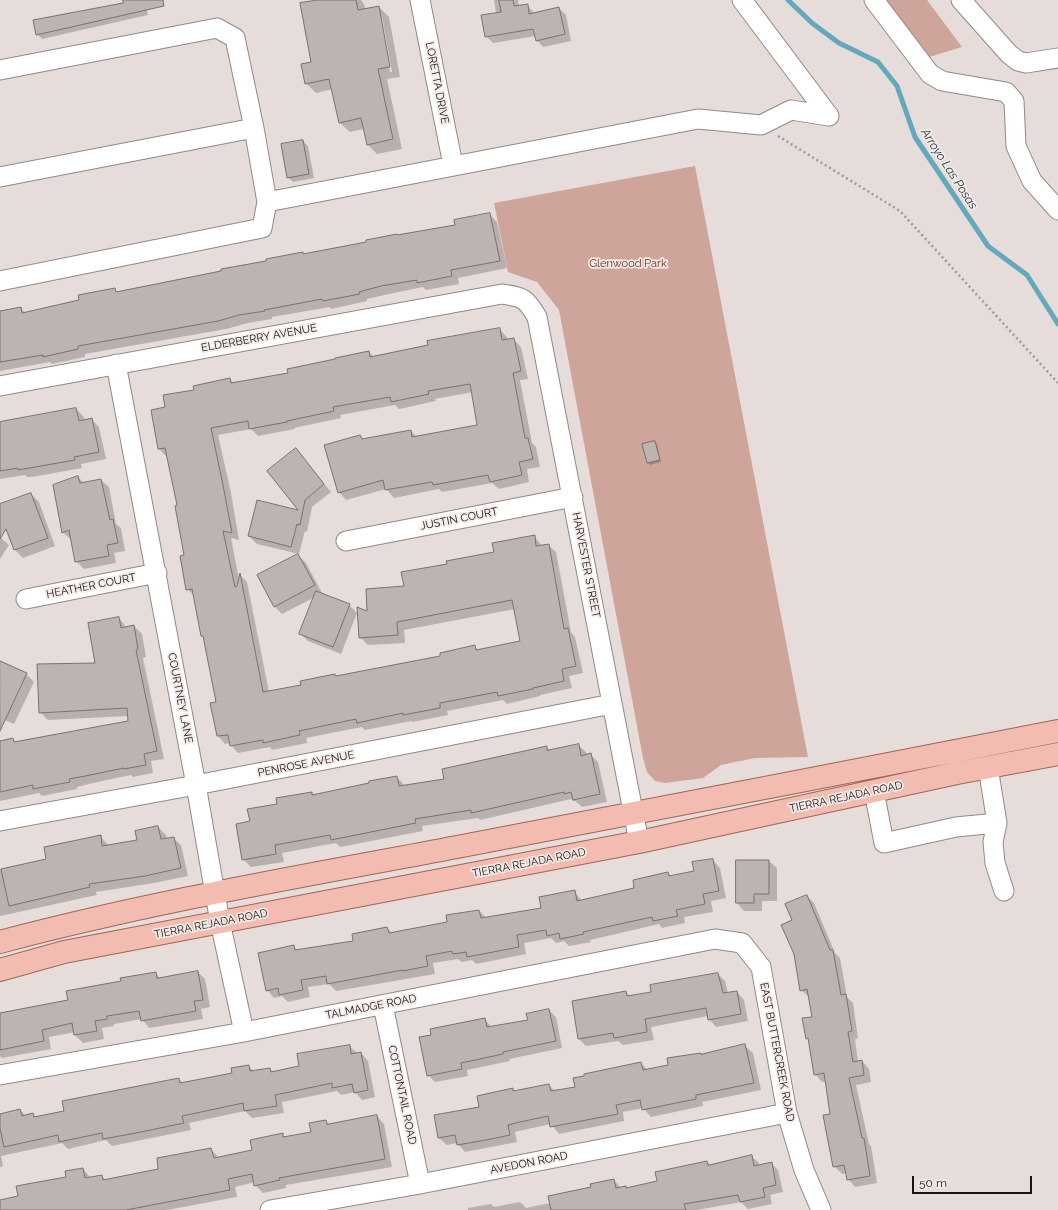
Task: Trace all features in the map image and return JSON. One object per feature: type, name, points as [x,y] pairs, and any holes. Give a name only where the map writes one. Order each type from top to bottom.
[{"type":"main road","points":[[0,942],[65,924],[216,893],[634,814],[1058,731]]},
{"type":"main road","name":"TIERRA REJADA ROAD","points":[[0,970],[64,952],[639,842],[988,767],[1058,754]]},
{"type":"street","name":"LORETTA DRIVE","points":[[420,0],[453,165]]},
{"type":"street","points":[[267,202],[698,119],[761,125],[791,110],[829,116],[742,0]]},
{"type":"street","points":[[874,0],[930,74],[942,81],[1006,92],[1014,101],[1016,146],[1032,181],[1058,210]]},
{"type":"street","points":[[961,0],[1009,54],[1018,61],[1026,62],[1058,58]]},
{"type":"street","points":[[0,70],[217,28],[235,38],[254,128],[267,202],[262,228],[0,281]]},
{"type":"street","points":[[0,177],[254,128]]},
{"type":"street","name":"ELDERBERRY AVENUE","points":[[0,386],[502,294],[518,296]]},
{"type":"street","name":"HARVESTER STREET","points":[[518,296],[528,303],[537,317],[639,842]]},
{"type":"street","name":"COURTNEY LANE","points":[[116,364],[157,573],[216,893],[220,922],[244,1032]]},
{"type":"street","name":"JUSTIN COURT","points":[[346,540],[573,497]]},
{"type":"street","name":"HEATHER COURT","points":[[26,599],[157,573]]},
{"type":"street","name":"PENROSE AVENUE","points":[[0,821],[196,785],[612,704]]},
{"type":"street","points":[[988,767],[997,823],[993,842],[995,863],[1004,891]]},
{"type":"street","points":[[874,791],[884,844],[956,827],[997,823]]},
{"type":"street","name":"TALMADGE ROAD","points":[[0,1075],[244,1032],[716,939],[742,943]]},
{"type":"street","name":"EAST BUTTERCREEK ROAD","points":[[742,943],[761,967],[787,1113],[804,1170],[821,1210]]},
{"type":"street","name":"COTTONTAIL ROAD","points":[[383,1005],[420,1184]]},
{"type":"street","name":"AVEDON ROAD","points":[[270,1210],[420,1184],[787,1113]]},
{"type":"path","points":[[761,125],[900,211],[1058,383]]},
{"type":"green space","points":[[883,0],[927,0],[962,47],[926,58]]},
{"type":"green space","name":"Glenwood Park","points":[[695,166],[808,757],[755,758],[721,765],[703,778],[665,783],[655,781],[647,772],[643,758],[559,310],[537,282],[508,272],[494,203]]},
{"type":"building","points":[[123,0],[163,0],[164,6],[36,35],[33,20],[123,3]]},
{"type":"building","points":[[318,0],[356,0],[358,10],[379,6],[390,67],[378,69],[393,139],[367,145],[361,118],[339,123],[329,79],[305,84],[301,64],[311,62],[300,3]]},
{"type":"building","points":[[499,0],[513,0],[514,6],[528,4],[529,14],[559,7],[565,34],[536,41],[533,29],[485,37],[481,15],[501,12]]},
{"type":"building","points":[[303,140],[309,174],[287,178],[281,144]]},
{"type":"building","points":[[490,213],[500,261],[451,270],[452,276],[417,283],[417,280],[381,286],[359,292],[360,294],[323,301],[322,299],[239,315],[218,321],[78,346],[78,349],[43,357],[43,355],[0,362],[0,311],[21,307],[22,313],[79,300],[78,295],[115,288],[116,292],[221,271],[221,269],[266,261],[266,259],[303,252],[303,254],[366,242],[366,240],[397,234],[455,225],[454,220]]},
{"type":"building","points":[[500,328],[502,340],[514,338],[521,371],[513,373],[525,438],[528,438],[533,459],[519,462],[522,475],[490,482],[488,475],[433,485],[432,482],[385,490],[383,480],[338,493],[324,445],[360,435],[362,439],[411,430],[412,437],[477,425],[470,384],[428,391],[429,394],[391,402],[390,397],[333,407],[334,411],[249,429],[248,421],[211,428],[232,533],[223,531],[235,587],[237,586],[240,573],[263,692],[301,685],[300,681],[335,674],[336,676],[440,656],[440,653],[475,645],[476,650],[520,641],[512,600],[397,622],[398,635],[359,638],[357,607],[367,611],[366,589],[404,586],[401,572],[447,564],[446,561],[494,552],[492,543],[535,535],[536,546],[549,544],[564,629],[568,628],[576,666],[562,669],[564,681],[533,689],[498,696],[497,692],[440,703],[440,708],[403,715],[403,713],[357,723],[356,719],[299,731],[300,735],[263,743],[263,740],[230,746],[228,735],[217,736],[210,703],[216,702],[203,636],[201,636],[192,589],[186,590],[180,556],[184,555],[175,506],[177,505],[165,448],[158,449],[151,410],[165,407],[163,395],[194,390],[193,386],[230,378],[231,383],[288,373],[287,369],[335,358],[369,351],[370,357],[428,345],[427,341]]},
{"type":"building","points":[[76,408],[79,421],[92,418],[99,452],[74,457],[75,460],[18,470],[18,468],[0,471],[0,422]]},
{"type":"building","points":[[655,441],[660,460],[647,463],[642,444]]},
{"type":"building","points":[[296,448],[324,484],[305,500],[300,525],[297,524],[291,547],[248,536],[257,500],[298,510],[267,471]]},
{"type":"building","points":[[78,476],[80,483],[101,479],[110,520],[113,519],[118,543],[107,545],[109,556],[75,562],[69,530],[62,533],[53,485]]},
{"type":"building","points":[[31,493],[48,538],[14,550],[6,529],[0,539],[0,504]]},
{"type":"building","points":[[298,554],[315,585],[274,607],[257,575]]},
{"type":"building","points":[[316,591],[350,604],[333,647],[299,634]]},
{"type":"building","points":[[119,617],[121,628],[134,625],[138,649],[136,650],[157,751],[144,754],[146,765],[69,779],[70,782],[33,789],[33,785],[0,792],[0,741],[13,738],[14,742],[128,721],[127,708],[39,713],[37,664],[95,663],[88,623]]},
{"type":"building","points":[[0,661],[27,673],[0,731]]},
{"type":"building","points":[[579,744],[581,756],[591,753],[600,794],[573,800],[571,792],[564,794],[564,792],[471,813],[471,810],[415,819],[416,823],[331,840],[330,835],[275,845],[276,854],[242,860],[236,824],[250,821],[247,809],[277,804],[276,798],[312,792],[312,795],[369,783],[369,781],[397,776],[399,786],[444,779],[442,769],[547,746],[547,750]]},
{"type":"building","points":[[158,826],[161,839],[174,837],[181,868],[145,876],[89,884],[90,887],[9,906],[1,869],[46,859],[44,847],[101,835],[102,846],[137,840],[135,831]]},
{"type":"building","points":[[713,859],[719,891],[703,894],[705,904],[676,910],[678,916],[653,921],[652,917],[583,932],[584,934],[560,939],[559,933],[547,936],[546,930],[517,935],[519,947],[467,957],[466,952],[453,954],[452,951],[426,956],[428,966],[327,984],[326,976],[301,980],[303,990],[279,995],[278,988],[266,991],[258,953],[294,945],[295,950],[353,941],[352,934],[387,927],[389,933],[447,922],[446,915],[479,910],[481,918],[541,908],[539,897],[575,890],[577,901],[634,888],[633,880],[668,872],[669,876],[694,871],[692,862]]},
{"type":"building","points":[[736,860],[769,860],[769,894],[754,894],[754,903],[736,903]]},
{"type":"building","points":[[807,895],[830,950],[833,950],[841,995],[846,994],[852,1031],[848,1032],[853,1062],[862,1060],[864,1075],[849,1078],[862,1138],[864,1138],[870,1176],[847,1180],[844,1165],[833,1167],[823,1115],[830,1114],[824,1073],[814,1075],[808,1038],[806,1039],[802,1018],[812,1017],[807,989],[800,991],[794,954],[781,925],[792,920],[785,904]]},
{"type":"building","points":[[198,971],[203,1000],[194,1001],[196,1011],[141,1021],[139,1011],[107,1016],[107,1019],[95,1021],[97,1031],[74,1035],[72,1023],[42,1030],[44,1041],[0,1050],[0,1013],[68,1000],[66,991],[121,981],[120,978],[156,972],[157,978]]},
{"type":"building","points":[[718,973],[723,993],[737,991],[741,1014],[708,1020],[706,1008],[645,1019],[647,1032],[614,1038],[613,1033],[578,1039],[572,1001],[626,991],[627,996],[651,992],[650,985]]},
{"type":"building","points":[[549,1009],[556,1041],[503,1052],[503,1054],[461,1063],[462,1069],[427,1076],[419,1037],[431,1035],[430,1029],[485,1018],[487,1027],[528,1020],[526,1014]]},
{"type":"building","points":[[745,1044],[754,1083],[696,1095],[696,1099],[642,1110],[640,1100],[616,1105],[618,1114],[550,1127],[548,1116],[508,1125],[510,1135],[486,1140],[457,1145],[455,1135],[438,1138],[434,1115],[479,1107],[477,1096],[513,1088],[513,1091],[549,1084],[551,1091],[575,1087],[573,1078],[584,1076],[584,1074],[641,1062],[643,1070],[668,1065],[667,1058],[701,1054]]},
{"type":"building","points":[[350,1045],[351,1054],[361,1052],[368,1090],[354,1093],[352,1084],[332,1088],[332,1083],[275,1095],[277,1106],[244,1111],[243,1103],[182,1116],[184,1123],[136,1133],[103,1139],[102,1133],[59,1142],[58,1135],[4,1147],[0,1128],[0,1114],[20,1109],[22,1116],[33,1113],[34,1117],[64,1111],[62,1101],[179,1078],[180,1083],[232,1073],[231,1068],[249,1065],[250,1071],[270,1068],[271,1072],[299,1066],[297,1054]]},
{"type":"building","points":[[377,1115],[385,1159],[279,1178],[280,1180],[254,1186],[252,1174],[228,1179],[230,1190],[126,1210],[0,1210],[0,1200],[18,1196],[16,1186],[66,1177],[65,1171],[83,1168],[85,1178],[102,1175],[103,1180],[158,1169],[157,1158],[211,1148],[214,1158],[252,1150],[250,1140],[283,1133],[283,1137],[311,1132],[309,1123],[326,1120],[327,1124]]},
{"type":"building","points":[[752,1155],[754,1166],[772,1162],[776,1185],[763,1188],[765,1197],[740,1202],[738,1195],[684,1204],[686,1210],[551,1210],[548,1196],[591,1187],[590,1184],[614,1179],[616,1188],[626,1186],[626,1188],[657,1181],[655,1172],[707,1161],[708,1165]]},
{"type":"waterway","name":"Arroyo Las Posas","points":[[788,0],[812,23],[839,43],[878,62],[897,86],[915,137],[988,246],[1027,275],[1058,324]]}]
